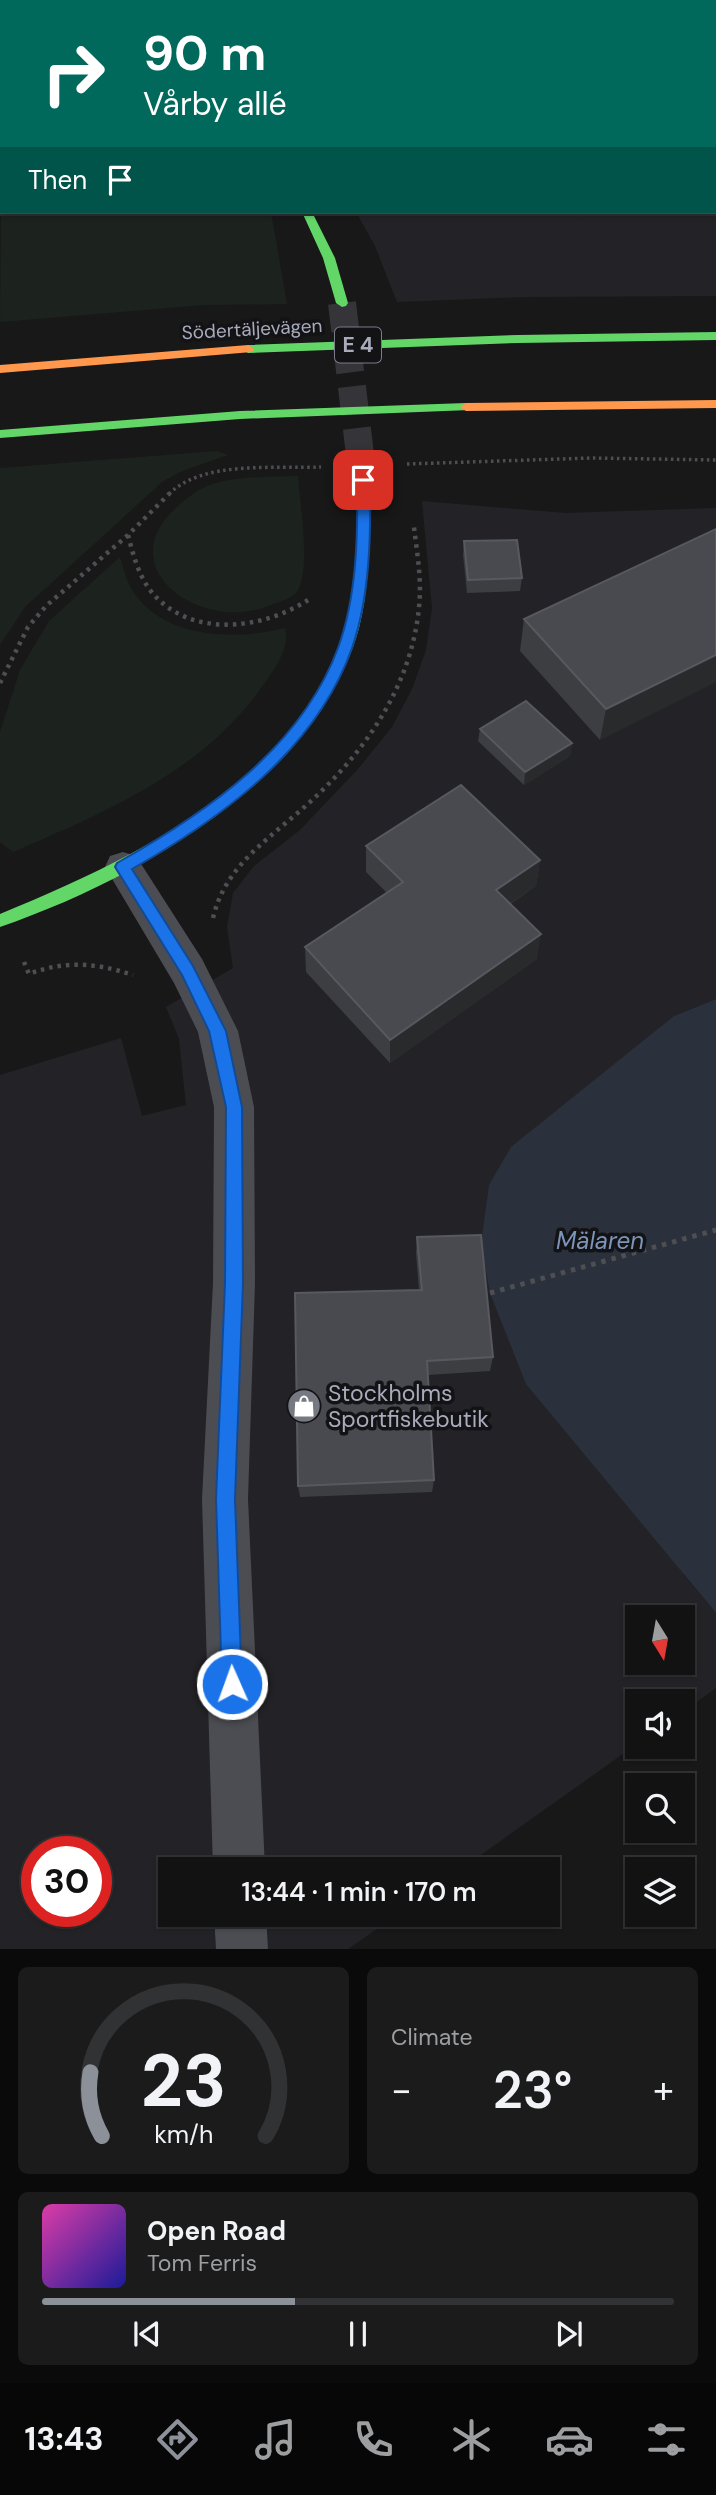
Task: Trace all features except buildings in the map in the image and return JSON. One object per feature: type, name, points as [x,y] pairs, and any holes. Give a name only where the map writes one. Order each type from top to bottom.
[{"type":"main road","points":[[308,214],[329,258],[342,303]]},
{"type":"main road","name":"Södertäljevägen","points":[[0,369],[237,349],[518,338],[716,336]]},
{"type":"main road","points":[[0,433],[240,415],[533,405],[716,404]]},
{"type":"main road","points":[[0,921],[68,894],[171,840],[269,764],[315,709],[344,650],[352,622],[364,533],[363,480]]},
{"type":"street","points":[[123,867],[188,971],[218,1031],[234,1107],[234,1283],[225,1499],[239,1857]]},
{"type":"street","points":[[241,1927],[242,1949]]},
{"type":"path","points":[[128,535],[136,564],[159,601],[196,619],[229,625],[267,621],[288,615],[307,601],[364,533]]},
{"type":"path","points":[[491,1293],[716,1230]]},
{"type":"shaded area","points":[[1,214],[271,214],[287,304],[204,305],[0,322]]},
{"type":"shaded area","points":[[357,214],[716,214],[716,296],[524,297],[397,302],[375,246]]},
{"type":"shaded area","points":[[217,451],[228,455],[182,471],[162,482],[25,607],[0,645],[0,468]]},
{"type":"shaded area","points":[[298,476],[304,565],[299,588],[293,595],[268,606],[242,612],[216,610],[191,602],[172,589],[158,572],[153,552],[159,530],[177,507],[194,493],[223,481]]},
{"type":"shaded area","points":[[422,501],[565,513],[716,508],[716,999],[674,1016],[684,1575],[716,1613],[716,1688],[695,1703],[695,1689],[625,1689],[625,1753],[478,1857],[158,1857],[158,1927],[380,1927],[348,1949],[0,1949],[0,1075],[121,1038],[142,1116],[186,1105],[179,1039],[166,1007],[233,968],[227,927],[233,893],[254,866],[300,830],[358,769],[392,727],[412,689],[426,650],[432,608]]},
{"type":"shaded area","points":[[120,557],[131,588],[144,605],[160,618],[200,632],[222,635],[285,628],[284,649],[270,675],[242,712],[215,740],[185,763],[119,803],[13,852],[0,842],[0,732],[20,670],[49,621]]},
{"type":"water","name":"Mälaren","points":[[716,999],[716,1613],[526,1384],[490,1293],[481,1244],[489,1185],[511,1147],[674,1016]]},
{"type":"tunnel","points":[[342,303],[363,480]]},
{"type":"traffic: fast","points":[[308,214],[329,258],[342,303]]},
{"type":"traffic: fast","points":[[248,349],[518,339],[716,336]]},
{"type":"traffic: fast","points":[[0,434],[240,415],[466,407]]},
{"type":"traffic: fast","points":[[0,921],[103,876],[154,849],[202,819],[247,784],[286,745],[320,700],[352,629],[362,565],[363,480]]},
{"type":"traffic: slow","points":[[0,369],[248,349]]},
{"type":"traffic: slow","points":[[466,407],[716,404]]},
{"type":"place","name":"Stockholms Sportfiskebutik","points":[[304,1406]]},
{"type":"route","points":[[232,1684],[225,1499],[234,1283],[234,1107],[218,1031],[188,971],[123,867],[171,840],[240,789],[269,764],[315,709],[344,650],[352,622],[364,533],[363,480]]}]
